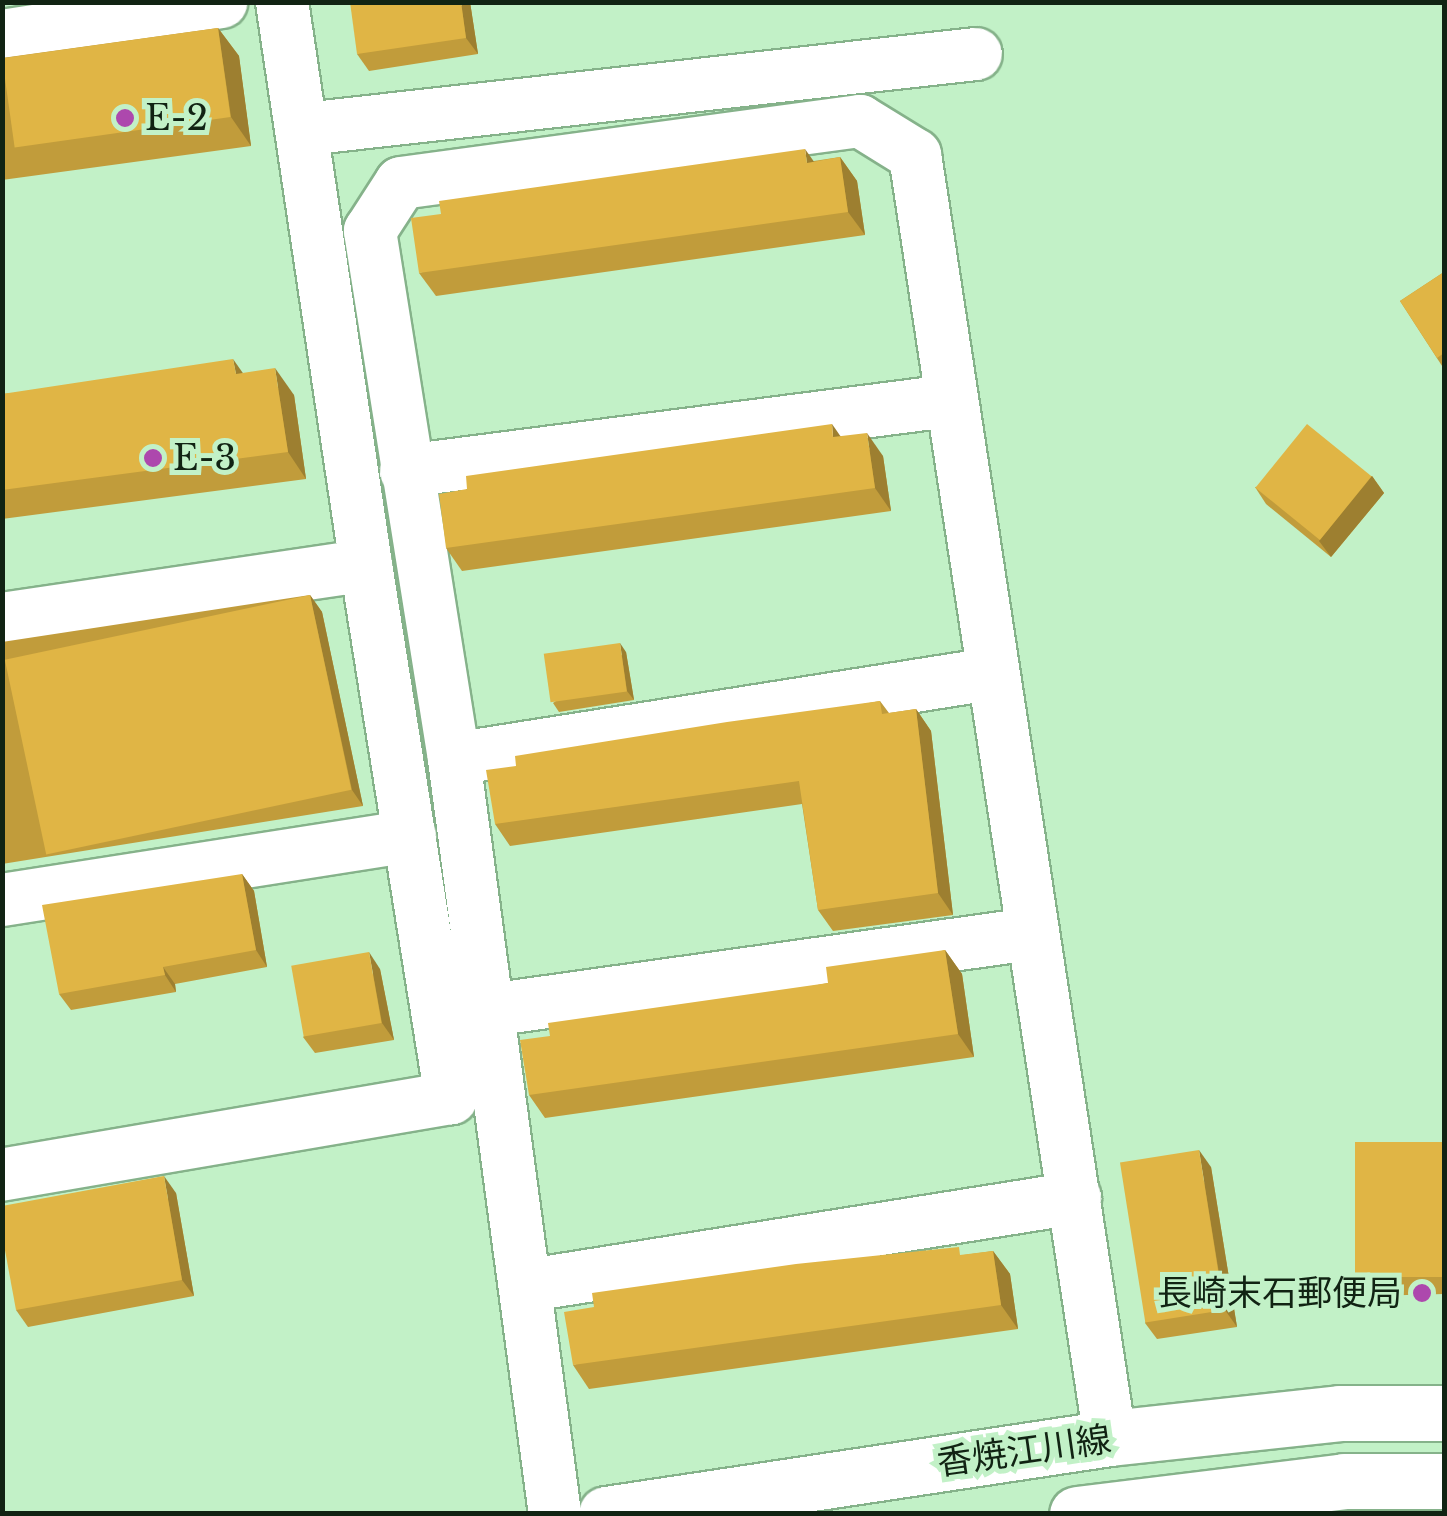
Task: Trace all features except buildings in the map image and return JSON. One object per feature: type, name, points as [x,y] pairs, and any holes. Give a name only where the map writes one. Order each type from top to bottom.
[{"type":"main road","name":"香焼江川線","points":[[606,1514],[1110,1438],[1340,1413],[1444,1413]]},
{"type":"main road","name":"香焼江川線","points":[[1077,1514],[1343,1497],[1444,1481]]},
{"type":"street","points":[[2,36],[221,2]]},
{"type":"street","points":[[2,1175],[451,1098],[366,565],[305,129],[282,2]]},
{"type":"street","points":[[305,129],[976,54]]},
{"type":"street","points":[[556,1514],[530,1286],[454,759],[370,232],[401,183],[860,121],[915,155],[948,401],[1110,1438]]},
{"type":"street","points":[[406,471],[948,401]]},
{"type":"street","points":[[2,619],[366,565]]},
{"type":"street","points":[[454,759],[990,674]]},
{"type":"street","points":[[2,900],[410,836]]},
{"type":"street","points":[[490,1010],[1030,934]]},
{"type":"street","points":[[530,1286],[1075,1198]]},
{"type":"place","name":"E-2","points":[[125,118]]},
{"type":"place","name":"E-3","points":[[153,458]]},
{"type":"place","name":"長崎末石郵便局","points":[[1422,1293]]}]
